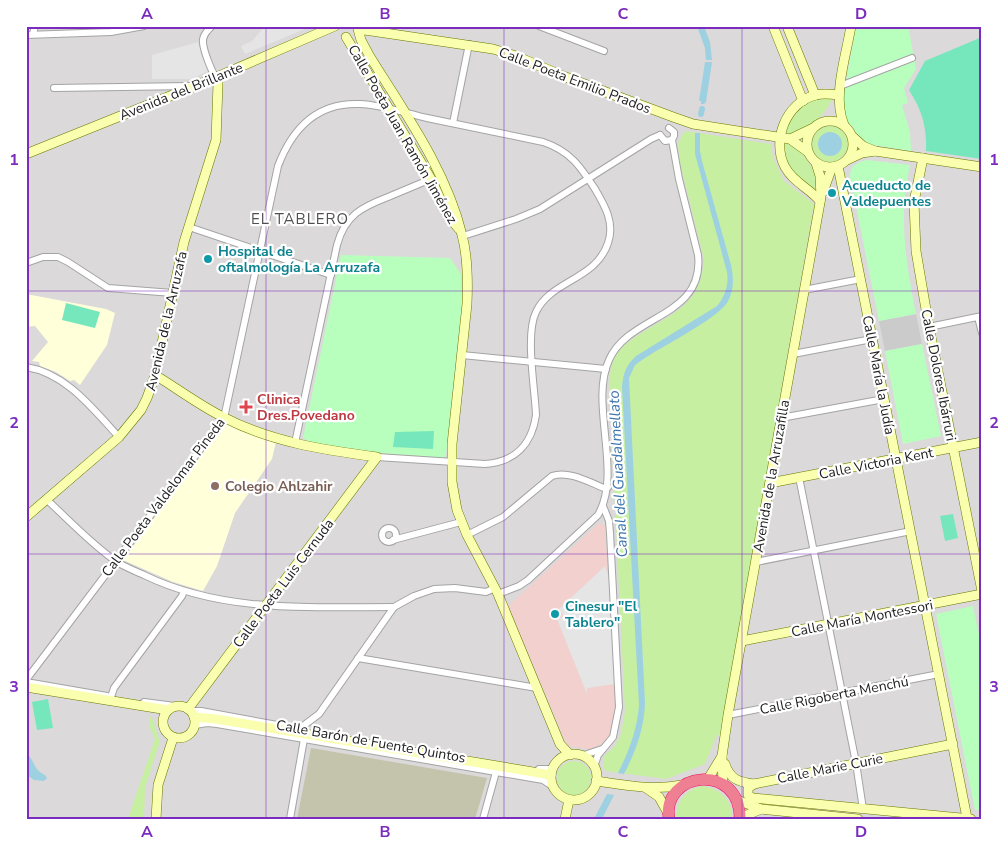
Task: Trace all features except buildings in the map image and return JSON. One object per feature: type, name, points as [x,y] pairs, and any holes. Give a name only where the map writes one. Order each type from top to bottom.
[{"type":"highway","points":[[669,817],[673,797],[679,789],[690,782],[708,779],[723,784],[731,790],[737,800],[740,818]]},
{"type":"street","points":[[34,26],[30,35],[111,32],[144,26]]},
{"type":"street","points":[[212,26],[206,32],[202,42],[216,78]]},
{"type":"street","points":[[334,26],[336,32],[346,37],[353,35],[358,27]]},
{"type":"street","name":"Avenida del Brillante","points":[[26,154],[216,78],[334,26]]},
{"type":"street","points":[[539,26],[604,51]]},
{"type":"street","points":[[773,26],[803,101]]},
{"type":"street","points":[[787,26],[815,95]]},
{"type":"street","points":[[844,126],[839,113],[840,90],[851,26]]},
{"type":"street","name":"Calle Poeta Juan Ramón Jiménez","points":[[358,27],[361,40],[442,177],[463,236]]},
{"type":"street","name":"Calle Poeta Emilio Prados","points":[[358,27],[469,44],[508,53],[672,118],[693,124],[790,139]]},
{"type":"street","name":"Calle Poeta Juan Ramón Jiménez","points":[[346,37],[431,179],[448,216],[463,236]]},
{"type":"street","points":[[453,123],[469,44]]},
{"type":"street","points":[[820,199],[793,179],[786,168],[780,151],[780,137],[788,116],[803,101],[815,95],[840,90],[912,58]]},
{"type":"street","name":"Avenida de la Arruzafa","points":[[26,517],[119,437],[147,398],[155,375],[189,227],[216,140],[218,84],[216,78]]},
{"type":"street","points":[[54,88],[196,86]]},
{"type":"street","points":[[840,90],[832,111],[823,122],[790,139],[808,152],[816,163],[825,167],[835,167],[862,153],[875,152],[982,167]]},
{"type":"street","name":"Calle Poeta Valdelomar Pineda","points":[[26,681],[224,418],[278,166],[284,150],[298,129],[316,115],[338,106],[360,104],[549,144],[571,157],[588,179],[605,207],[609,217],[610,237],[606,248],[594,266],[540,304],[532,321],[536,415],[530,437],[523,447],[509,458],[494,464],[377,457]]},
{"type":"street","points":[[669,128],[672,118]]},
{"type":"street","points":[[823,122],[838,122],[863,146],[875,152]]},
{"type":"street","points":[[46,499],[116,561],[149,578],[184,591],[218,600],[265,606],[394,606],[434,589],[455,588],[486,592],[496,591],[520,586],[594,520],[604,506],[608,487],[603,400],[606,369],[612,353],[621,342],[682,301],[692,290],[698,276],[697,248],[679,178],[672,140],[674,132],[669,128],[664,128],[660,135],[555,200],[528,214],[463,236],[468,283],[468,304],[451,462],[454,491],[461,522],[496,591],[560,744],[570,755]]},
{"type":"street","points":[[808,152],[808,139],[814,128]]},
{"type":"street","points":[[660,135],[665,141],[672,140]]},
{"type":"street","points":[[847,160],[852,153],[853,137]]},
{"type":"street","name":"Calle Dolores Ibárruri","points":[[923,158],[914,202],[916,253],[982,593]]},
{"type":"street","name":"Avenida de la Arruzafilla","points":[[723,784],[722,756],[728,715],[820,199],[820,176],[816,163]]},
{"type":"street","name":"Avenida de la Arruzafilla","points":[[820,199],[835,167]]},
{"type":"street","name":"Calle María la Judía","points":[[835,167],[861,279],[969,819]]},
{"type":"street","points":[[295,444],[339,238],[344,227],[355,213],[369,204],[431,179]]},
{"type":"street","points":[[189,227],[331,275]]},
{"type":"street","points":[[26,263],[43,257],[58,257],[108,288],[173,293]]},
{"type":"street","points":[[804,290],[861,279]]},
{"type":"street","points":[[929,327],[980,317],[982,333]]},
{"type":"street","points":[[793,354],[872,339]]},
{"type":"street","points":[[462,355],[606,369]]},
{"type":"street","points":[[26,367],[52,375],[68,385],[119,437]]},
{"type":"street","points":[[155,375],[224,418],[266,435],[295,444],[377,457]]},
{"type":"street","points":[[781,418],[884,399]]},
{"type":"street","name":"Calle Victoria Kent","points":[[770,483],[982,442]]},
{"type":"street","name":"Calle Poeta Luis Cernuda","points":[[194,714],[198,697],[377,457]]},
{"type":"street","points":[[467,535],[503,517],[552,476],[558,474],[568,475],[604,488],[608,487]]},
{"type":"street","points":[[799,477],[864,809]]},
{"type":"street","points":[[594,767],[602,750],[613,736],[619,707],[610,533],[609,521],[604,506]]},
{"type":"street","points":[[394,540],[461,522]]},
{"type":"street","points":[[756,562],[911,531]]},
{"type":"street","points":[[112,696],[114,688],[184,591]]},
{"type":"street","name":"Calle María Montessori","points":[[742,641],[982,593]]},
{"type":"street","points":[[299,729],[319,714],[394,606]]},
{"type":"street","points":[[358,658],[537,688]]},
{"type":"street","name":"Calle Rigoberta Menchú","points":[[728,715],[939,674]]},
{"type":"street","points":[[26,681],[112,696],[194,714],[190,734],[186,737],[174,738],[167,734],[164,729],[163,718],[153,709]]},
{"type":"street","points":[[26,687],[153,709],[172,708]]},
{"type":"street","points":[[163,718],[172,708]]},
{"type":"street","name":"Calle Barón de Fuente Quintos","points":[[194,714],[299,729],[552,772]]},
{"type":"street","name":"Calle Barón de Fuente Quintos","points":[[194,714],[207,723],[543,780],[552,786]]},
{"type":"street","name":"Calle Barón de Fuente Quintos","points":[[194,714],[552,772]]},
{"type":"street","points":[[156,819],[158,786],[174,738]]},
{"type":"street","points":[[290,819],[304,739]]},
{"type":"street","points":[[560,744],[560,759],[552,772],[552,786],[561,797],[569,800],[578,800],[592,790],[596,781],[594,767],[587,759],[581,756]]},
{"type":"street","name":"Calle Marie Curie","points":[[722,756],[732,778],[739,782],[754,784],[953,744]]},
{"type":"street","points":[[560,759],[570,755],[581,756],[602,750]]},
{"type":"street","name":"Avenida de la Arruzafilla","points":[[708,779],[722,756]]},
{"type":"street","points":[[483,819],[496,772]]},
{"type":"street","points":[[596,781],[645,788],[671,788],[685,785]]},
{"type":"street","points":[[754,784],[748,788],[748,795],[753,798],[969,819]]},
{"type":"street","points":[[645,788],[659,797],[669,817]]},
{"type":"street","points":[[564,819],[569,800]]},
{"type":"street","points":[[737,800],[761,809],[830,818],[858,819]]},
{"type":"street","points":[[830,818],[832,805]]},
{"type":"street","points":[[740,818],[761,809]]},
{"type":"street","points":[[764,819],[776,811]]},
{"type":"shaded area","points":[[26,26],[982,26],[982,819],[26,819]]},
{"type":"shaded area","points":[[265,26],[312,26],[245,54],[241,46],[252,41]]},
{"type":"shaded area","points":[[198,42],[208,71],[191,79],[152,79],[152,55]]},
{"type":"shaded area","points":[[26,294],[106,309],[115,313],[107,345],[80,385],[74,380],[70,381],[56,372],[40,366],[39,362],[32,361],[48,342],[35,326],[26,327]]},
{"type":"shaded area","points":[[916,314],[922,344],[885,351],[879,321]]},
{"type":"shaded area","name":"Colegio Ahlzahir","points":[[225,422],[276,442],[272,459],[235,513],[217,566],[203,591],[173,582],[123,560]]},
{"type":"shaded area","points":[[599,523],[605,525],[617,714],[607,740],[592,750],[567,746],[508,606]]},
{"type":"shaded area","points":[[605,566],[609,578],[615,684],[587,688],[587,694],[557,619],[564,616],[559,609]]},
{"type":"shaded area","points":[[311,748],[487,778],[475,819],[297,819]]},
{"type":"green space","points":[[856,26],[908,26],[916,69],[904,88],[908,103],[902,105],[910,132],[911,151],[866,144],[859,140],[853,127],[845,121],[841,108]]},
{"type":"green space","points":[[982,37],[982,159],[926,151],[926,134],[923,119],[909,90],[925,61]]},
{"type":"green space","points":[[822,97],[832,99],[820,117],[801,131],[787,134],[785,130],[795,113],[809,102]]},
{"type":"green space","points":[[830,126],[843,131],[848,144],[843,157],[830,162],[817,157],[812,144],[817,131]]},
{"type":"green space","points":[[686,131],[771,144],[773,158],[784,181],[814,204],[721,733],[716,737],[705,764],[666,779],[606,771],[603,767],[603,757],[615,746],[621,734],[625,711],[609,384],[612,365],[619,351],[634,338],[684,305],[698,287],[702,274],[704,259],[680,163],[678,144]]},
{"type":"green space","points":[[788,141],[798,147],[814,171],[817,186],[816,192],[805,185],[787,164],[783,144]]},
{"type":"green space","points":[[867,160],[910,165],[904,202],[904,221],[909,277],[916,314],[879,321],[850,176],[851,169],[855,165]]},
{"type":"green space","points":[[341,255],[450,258],[461,274],[462,303],[446,455],[444,458],[378,453],[309,442],[303,438]]},
{"type":"green space","points":[[66,303],[100,312],[95,328],[62,320]]},
{"type":"green space","points":[[922,344],[941,436],[903,444],[885,351]]},
{"type":"green space","points":[[434,431],[433,449],[393,447],[395,432]]},
{"type":"green space","points":[[953,514],[958,538],[945,541],[940,516]]},
{"type":"green space","points":[[973,606],[982,649],[982,810],[975,810],[936,614]]},
{"type":"green space","points":[[48,699],[53,728],[37,730],[32,702]]},
{"type":"green space","points":[[150,716],[160,741],[145,788],[144,819],[128,819],[155,739],[150,728]]},
{"type":"green space","points":[[574,761],[586,766],[591,778],[586,790],[574,795],[562,790],[557,778],[562,766]]},
{"type":"green space","points":[[702,786],[714,789],[724,796],[730,806],[731,819],[676,819],[678,807],[686,793]]},
{"type":"water","points":[[697,26],[704,26],[710,42],[712,60],[706,60],[705,48]]},
{"type":"water","points":[[705,62],[712,62],[706,102],[701,104],[701,101],[699,101]]},
{"type":"water","points":[[830,132],[839,135],[842,144],[839,153],[830,156],[821,153],[818,144],[821,135]]},
{"type":"water","points":[[695,133],[700,133],[702,161],[731,265],[733,285],[727,303],[721,310],[635,365],[629,378],[645,703],[639,740],[624,774],[618,773],[632,740],[639,705],[623,378],[627,366],[636,356],[717,306],[727,286],[727,272],[695,154]]},
{"type":"water","points":[[26,756],[29,756],[41,773],[45,775],[47,778],[44,781],[34,780],[26,774]]},
{"type":"water","points":[[607,794],[614,795],[602,819],[594,819]]},
{"type":"waterway","name":"Canal del Guadalmellato","points":[[701,114],[702,109]]},
{"type":"place","name":"Acueducto de Valdepuentes","points":[[832,193]]},
{"type":"place","name":"Hospital de oftalmología La Arruzafa","points":[[208,259]]},
{"type":"place","name":"Clinica Dres.Povedano","points":[[246,407]]},
{"type":"place","name":"Colegio Ahlzahir","points":[[215,486]]},
{"type":"place","name":"Cinesur \"El Tablero\"","points":[[555,614]]},
{"type":"district","name":"EL TABLERO","points":[[300,219]]}]
